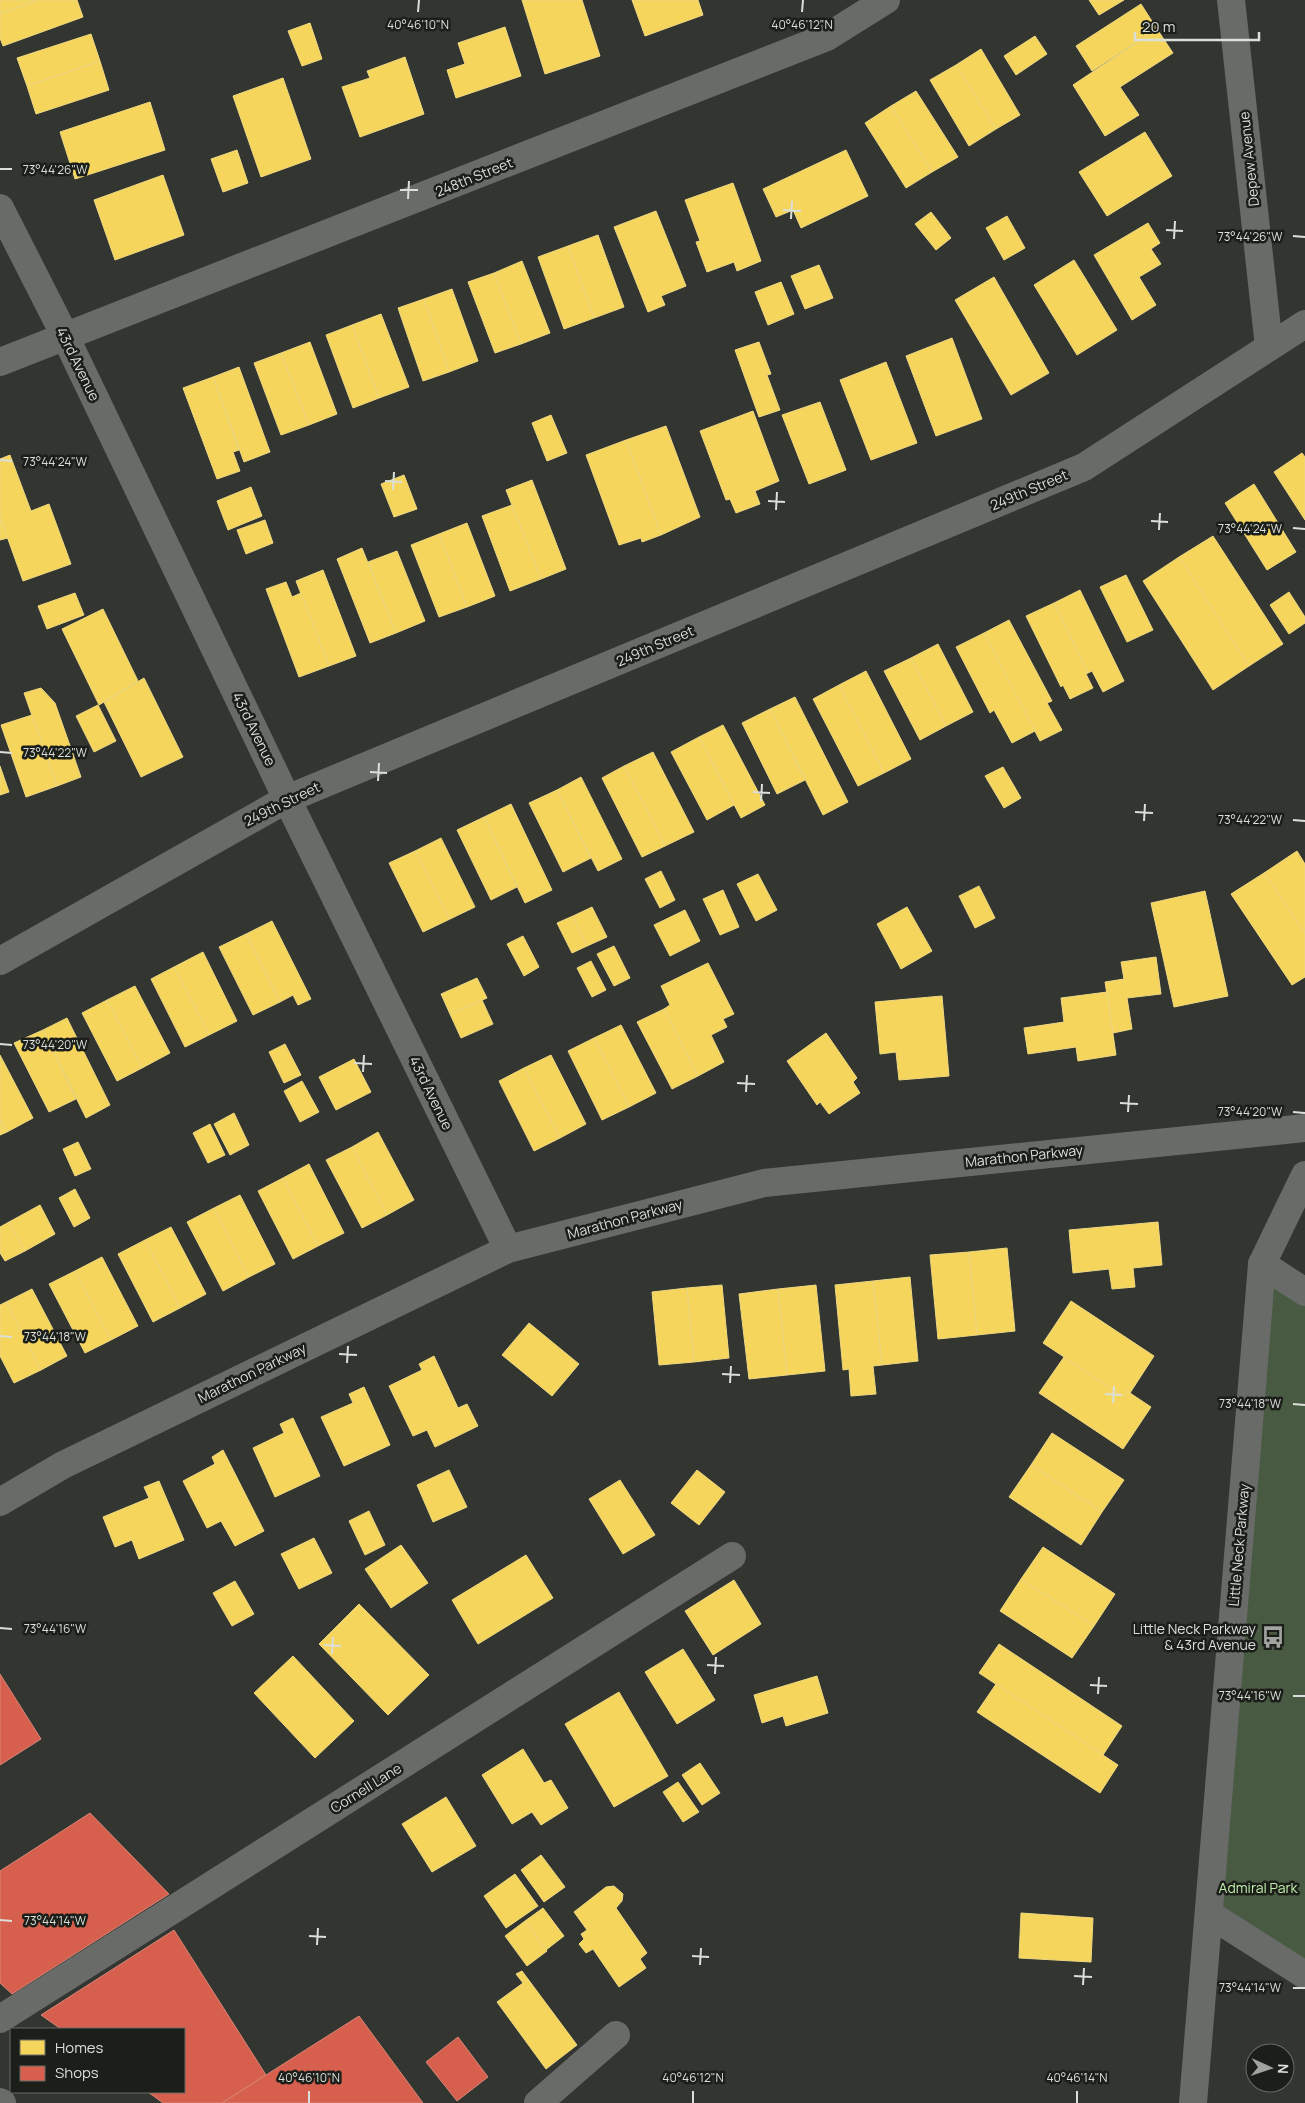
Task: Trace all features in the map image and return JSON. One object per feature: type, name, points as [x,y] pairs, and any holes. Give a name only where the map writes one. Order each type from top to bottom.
[{"type":"street","name":"248th Street","points":[[0,362],[66,338],[827,37],[886,0]]},
{"type":"street","name":"Depew Avenue","points":[[1231,0],[1269,347]]},
{"type":"street","name":"43rd Avenue","points":[[0,208],[66,338],[287,799],[508,1250]]},
{"type":"street","name":"249th Street","points":[[0,961],[287,799],[1084,467],[1305,324]]},
{"type":"street","name":"Marathon Parkway","points":[[0,1502],[63,1465],[508,1250],[764,1182],[1305,1128]]},
{"type":"street","name":"Little Neck Parkway","points":[[1193,2103],[1262,1264],[1305,1175]]},
{"type":"street","points":[[1262,1264],[1305,1292]]},
{"type":"street","name":"Cornell Lane","points":[[0,2019],[732,1556]]},
{"type":"street","points":[[1209,1914],[1305,1975]]},
{"type":"street","points":[[538,2103],[616,2035]]},
{"type":"green space","name":"Admiral Park","points":[[1262,1264],[1305,1292],[1305,1975],[1209,1914]]},
{"type":"building: Homes","points":[[0,0],[38,0],[0,14]]},
{"type":"building: Homes","points":[[38,0],[77,0],[83,17],[3,46],[0,38],[0,14]]},
{"type":"building: Homes","points":[[522,0],[582,0],[600,56],[545,74]]},
{"type":"building: Homes","points":[[632,0],[698,0],[703,15],[645,36]]},
{"type":"building: Homes","points":[[1089,0],[1124,0],[1099,15]]},
{"type":"building: Homes","points":[[1141,4],[1157,29],[1092,71],[1076,46]]},
{"type":"building: Homes","points":[[310,23],[322,59],[302,66],[288,31]]},
{"type":"building: Homes","points":[[505,27],[521,76],[456,98],[447,70],[465,64],[458,43]]},
{"type":"building: Homes","points":[[1157,29],[1173,53],[1120,87],[1139,115],[1105,136],[1073,85]]},
{"type":"building: Homes","points":[[91,34],[100,61],[27,86],[17,58]]},
{"type":"building: Homes","points":[[1035,36],[1047,54],[1016,75],[1004,56]]},
{"type":"building: Homes","points":[[981,49],[1020,115],[996,129],[956,65]]},
{"type":"building: Homes","points":[[405,57],[424,114],[360,137],[342,87],[370,78],[367,71]]},
{"type":"building: Homes","points":[[100,61],[109,90],[36,114],[27,86]]},
{"type":"building: Homes","points":[[956,65],[996,129],[969,146],[930,80]]},
{"type":"building: Homes","points":[[283,78],[311,159],[261,177],[233,96]]},
{"type":"building: Homes","points":[[916,91],[958,157],[932,172],[891,106]]},
{"type":"building: Homes","points":[[150,102],[165,150],[75,179],[60,132]]},
{"type":"building: Homes","points":[[891,106],[932,172],[906,188],[865,123]]},
{"type":"building: Homes","points":[[1145,132],[1172,176],[1107,216],[1079,172]]},
{"type":"building: Homes","points":[[237,150],[248,183],[223,192],[211,159]]},
{"type":"building: Homes","points":[[846,150],[868,196],[801,228],[793,210],[776,217],[763,189]]},
{"type":"building: Homes","points":[[163,175],[184,235],[115,260],[94,200]]},
{"type":"building: Homes","points":[[733,183],[761,261],[737,271],[734,262],[707,272],[696,242],[700,241],[685,200]]},
{"type":"building: Homes","points":[[656,211],[686,286],[661,296],[665,305],[648,312],[614,227]]},
{"type":"building: Homes","points":[[931,212],[951,238],[936,250],[915,224]]},
{"type":"building: Homes","points":[[1007,216],[1025,248],[1004,260],[986,228]]},
{"type":"building: Homes","points":[[1148,223],[1160,243],[1151,249],[1161,264],[1139,277],[1156,305],[1132,320],[1094,255]]},
{"type":"building: Homes","points":[[598,235],[624,307],[594,318],[568,246]]},
{"type":"building: Homes","points":[[568,246],[594,318],[564,329],[538,257]]},
{"type":"building: Homes","points":[[1074,260],[1117,330],[1077,355],[1034,285]]},
{"type":"building: Homes","points":[[522,261],[550,333],[521,344],[494,273]]},
{"type":"building: Homes","points":[[819,265],[833,298],[805,309],[791,276]]},
{"type":"building: Homes","points":[[494,273],[521,344],[495,353],[468,282]]},
{"type":"building: Homes","points":[[994,277],[1049,373],[1011,395],[955,300]]},
{"type":"building: Homes","points":[[781,282],[794,314],[768,325],[755,292]]},
{"type":"building: Homes","points":[[452,289],[478,361],[449,372],[424,299]]},
{"type":"building: Homes","points":[[424,299],[449,372],[423,381],[398,308]]},
{"type":"building: Homes","points":[[381,314],[409,387],[379,398],[352,325]]},
{"type":"building: Homes","points":[[352,325],[379,398],[353,408],[326,335]]},
{"type":"building: Homes","points":[[952,338],[982,419],[936,436],[906,356]]},
{"type":"building: Homes","points":[[310,342],[337,414],[309,425],[281,353]]},
{"type":"building: Homes","points":[[759,342],[771,374],[767,375],[780,410],[759,417],[735,350]]},
{"type":"building: Homes","points":[[281,353],[309,425],[281,435],[254,363]]},
{"type":"building: Homes","points":[[886,362],[917,443],[871,460],[840,380]]},
{"type":"building: Homes","points":[[239,367],[270,452],[244,462],[213,377]]},
{"type":"building: Homes","points":[[213,377],[239,450],[233,452],[240,471],[217,479],[183,388]]},
{"type":"building: Homes","points":[[820,402],[846,470],[809,484],[782,415]]},
{"type":"building: Homes","points":[[753,411],[779,481],[755,491],[760,504],[736,513],[730,499],[726,500],[700,431]]},
{"type":"building: Homes","points":[[551,415],[567,453],[547,461],[532,423]]},
{"type":"building: Homes","points":[[666,426],[700,517],[661,535],[626,440]]},
{"type":"building: Homes","points":[[626,440],[661,535],[642,542],[641,538],[619,545],[586,455]]},
{"type":"building: Homes","points":[[1302,453],[1305,457],[1305,520],[1274,472]]},
{"type":"building: Homes","points":[[10,455],[31,511],[49,504],[71,564],[23,581],[0,517],[0,459]]},
{"type":"building: Homes","points":[[404,475],[417,509],[394,517],[381,484]]},
{"type":"building: Homes","points":[[532,480],[566,569],[541,579],[506,490]]},
{"type":"building: Homes","points":[[1254,484],[1296,552],[1267,570],[1225,503]]},
{"type":"building: Homes","points":[[251,487],[262,516],[228,530],[217,501]]},
{"type":"building: Homes","points":[[512,505],[541,579],[510,591],[482,516]]},
{"type":"building: Homes","points":[[0,517],[8,538],[0,540]]},
{"type":"building: Homes","points":[[265,520],[273,543],[246,554],[237,530]]},
{"type":"building: Homes","points":[[467,523],[495,596],[467,607],[439,534]]},
{"type":"building: Homes","points":[[439,534],[467,607],[439,617],[411,545]]},
{"type":"building: Homes","points":[[1213,536],[1283,644],[1249,666],[1179,557]]},
{"type":"building: Homes","points":[[362,548],[396,633],[370,643],[337,559]]},
{"type":"building: Homes","points":[[397,551],[425,621],[396,633],[368,562]]},
{"type":"building: Homes","points":[[1179,557],[1249,666],[1213,690],[1143,581]]},
{"type":"building: Homes","points":[[323,570],[356,656],[329,666],[296,581]]},
{"type":"building: Homes","points":[[1126,575],[1153,630],[1127,642],[1100,587]]},
{"type":"building: Homes","points":[[286,582],[292,597],[301,593],[329,666],[299,677],[266,589]]},
{"type":"building: Homes","points":[[1080,590],[1124,681],[1103,692],[1092,671],[1088,673],[1054,603]]},
{"type":"building: Homes","points":[[1289,592],[1305,617],[1305,623],[1289,634],[1270,605]]},
{"type":"building: Homes","points":[[75,593],[84,615],[47,629],[38,606]]},
{"type":"building: Homes","points":[[1054,603],[1088,673],[1086,674],[1093,688],[1070,699],[1063,685],[1061,687],[1026,616]]},
{"type":"building: Homes","points":[[103,609],[138,681],[99,705],[62,629]]},
{"type":"building: Homes","points":[[1009,620],[1052,701],[1047,703],[1062,730],[1040,741],[984,633]]},
{"type":"building: Homes","points":[[984,633],[1035,731],[1012,743],[994,710],[990,713],[956,647]]},
{"type":"building: Homes","points":[[938,644],[973,712],[946,726],[911,658]]},
{"type":"building: Homes","points":[[911,658],[946,726],[920,740],[884,671]]},
{"type":"building: Homes","points":[[866,671],[911,759],[884,773],[839,685]]},
{"type":"building: Homes","points":[[144,678],[183,757],[141,777],[104,702]]},
{"type":"building: Homes","points":[[839,685],[884,773],[858,786],[813,699]]},
{"type":"building: Homes","points":[[41,688],[55,703],[81,777],[57,786],[24,693]]},
{"type":"building: Homes","points":[[795,697],[848,802],[823,815],[770,709]]},
{"type":"building: Homes","points":[[98,705],[116,741],[94,752],[76,716]]},
{"type":"building: Homes","points":[[770,709],[805,780],[777,794],[742,723]]},
{"type":"building: Homes","points":[[32,715],[57,786],[26,797],[1,725]]},
{"type":"building: Homes","points":[[723,725],[765,805],[741,818],[699,737]]},
{"type":"building: Homes","points":[[699,737],[734,805],[707,820],[671,752]]},
{"type":"building: Homes","points":[[653,752],[694,832],[665,846],[624,766]]},
{"type":"building: Homes","points":[[0,766],[9,792],[0,795]]},
{"type":"building: Homes","points":[[624,766],[665,846],[642,857],[602,778]]},
{"type":"building: Homes","points":[[1003,767],[1021,798],[1004,808],[985,776]]},
{"type":"building: Homes","points":[[581,777],[622,859],[598,871],[557,790]]},
{"type":"building: Homes","points":[[557,790],[591,858],[563,872],[529,803]]},
{"type":"building: Homes","points":[[511,804],[552,890],[525,903],[484,817]]},
{"type":"building: Homes","points":[[484,817],[517,887],[491,900],[457,830]]},
{"type":"building: Homes","points":[[441,838],[475,907],[450,919],[415,851]]},
{"type":"building: Homes","points":[[415,851],[450,919],[423,932],[389,863]]},
{"type":"building: Homes","points":[[1297,851],[1305,864],[1305,934],[1264,873]]},
{"type":"building: Homes","points":[[661,871],[675,900],[660,908],[645,879]]},
{"type":"building: Homes","points":[[1264,873],[1305,934],[1305,977],[1292,985],[1231,894]]},
{"type":"building: Homes","points":[[758,874],[777,910],[756,921],[737,884]]},
{"type":"building: Homes","points":[[979,886],[995,918],[975,928],[959,896]]},
{"type":"building: Homes","points":[[723,890],[739,927],[720,935],[703,899]]},
{"type":"building: Homes","points":[[1205,891],[1228,996],[1174,1007],[1151,903]]},
{"type":"building: Homes","points":[[592,907],[607,937],[587,946],[573,916]]},
{"type":"building: Homes","points":[[907,907],[932,951],[901,969],[877,924]]},
{"type":"building: Homes","points":[[685,910],[700,941],[670,956],[654,925]]},
{"type":"building: Homes","points":[[573,916],[587,946],[572,953],[557,923]]},
{"type":"building: Homes","points":[[272,921],[311,999],[298,1005],[293,995],[280,1002],[246,934]]},
{"type":"building: Homes","points":[[246,934],[280,1002],[253,1015],[219,947]]},
{"type":"building: Homes","points":[[523,936],[539,967],[524,976],[507,944]]},
{"type":"building: Homes","points":[[614,946],[630,978],[614,986],[597,954]]},
{"type":"building: Homes","points":[[203,952],[237,1021],[209,1035],[174,967]]},
{"type":"building: Homes","points":[[1156,957],[1161,994],[1127,998],[1132,1029],[1113,1033],[1105,982],[1124,979],[1121,962]]},
{"type":"building: Homes","points":[[591,961],[606,990],[592,997],[577,968]]},
{"type":"building: Homes","points":[[708,963],[734,1014],[723,1019],[727,1027],[711,1035],[724,1062],[698,1076],[664,1009],[670,1005],[661,986]]},
{"type":"building: Homes","points":[[174,967],[209,1035],[185,1047],[151,979]]},
{"type":"building: Homes","points":[[477,978],[487,998],[450,1014],[441,994]]},
{"type":"building: Homes","points":[[135,986],[170,1053],[142,1068],[107,1000]]},
{"type":"building: Homes","points":[[1107,992],[1116,1055],[1078,1061],[1076,1047],[1028,1054],[1024,1028],[1064,1022],[1061,998]]},
{"type":"building: Homes","points":[[942,996],[949,1076],[899,1080],[896,1052],[880,1054],[875,1002]]},
{"type":"building: Homes","points":[[107,1000],[142,1068],[117,1081],[82,1013]]},
{"type":"building: Homes","points":[[482,1000],[493,1024],[461,1038],[450,1014]]},
{"type":"building: Homes","points":[[664,1009],[698,1076],[672,1089],[637,1022]]},
{"type":"building: Homes","points":[[67,1018],[110,1105],[86,1118],[43,1030]]},
{"type":"building: Homes","points":[[621,1025],[656,1093],[629,1107],[594,1038]]},
{"type":"building: Homes","points":[[43,1030],[76,1099],[49,1112],[14,1043]]},
{"type":"building: Homes","points":[[826,1033],[857,1078],[853,1082],[860,1093],[829,1114],[820,1102],[817,1105],[787,1061]]},
{"type":"building: Homes","points":[[594,1038],[629,1107],[602,1120],[568,1051]]},
{"type":"building: Homes","points":[[285,1044],[301,1075],[284,1083],[269,1052]]},
{"type":"building: Homes","points":[[0,1055],[33,1118],[7,1132],[0,1119]]},
{"type":"building: Homes","points":[[551,1055],[586,1124],[560,1138],[524,1068]]},
{"type":"building: Homes","points":[[354,1059],[371,1092],[336,1110],[319,1077]]},
{"type":"building: Homes","points":[[524,1068],[560,1138],[534,1151],[499,1081]]},
{"type":"building: Homes","points":[[302,1081],[319,1112],[300,1122],[284,1091]]},
{"type":"building: Homes","points":[[234,1113],[249,1145],[230,1155],[214,1124]]},
{"type":"building: Homes","points":[[0,1119],[7,1132],[0,1135]]},
{"type":"building: Homes","points":[[210,1124],[225,1155],[208,1163],[193,1133]]},
{"type":"building: Homes","points":[[378,1132],[414,1200],[387,1215],[352,1147]]},
{"type":"building: Homes","points":[[78,1142],[91,1169],[75,1176],[63,1149]]},
{"type":"building: Homes","points":[[352,1147],[387,1215],[362,1228],[326,1160]]},
{"type":"building: Homes","points":[[309,1164],[344,1233],[318,1246],[283,1178]]},
{"type":"building: Homes","points":[[283,1178],[318,1246],[293,1259],[258,1191]]},
{"type":"building: Homes","points":[[75,1189],[90,1218],[74,1227],[59,1198]]},
{"type":"building: Homes","points":[[240,1195],[275,1264],[249,1277],[214,1208]]},
{"type":"building: Homes","points":[[40,1205],[55,1234],[25,1251],[9,1222]]},
{"type":"building: Homes","points":[[214,1208],[249,1277],[223,1291],[187,1222]]},
{"type":"building: Homes","points":[[9,1222],[25,1251],[5,1261],[0,1253],[0,1227]]},
{"type":"building: Homes","points":[[1158,1222],[1162,1265],[1133,1268],[1135,1287],[1112,1289],[1109,1269],[1073,1273],[1069,1230]]},
{"type":"building: Homes","points":[[171,1227],[206,1294],[180,1308],[145,1240]]},
{"type":"building: Homes","points":[[145,1240],[180,1308],[153,1322],[118,1254]]},
{"type":"building: Homes","points":[[1007,1248],[1015,1331],[977,1335],[969,1252]]},
{"type":"building: Homes","points":[[969,1252],[977,1335],[938,1339],[930,1255]]},
{"type":"building: Homes","points":[[102,1257],[138,1326],[111,1340],[75,1271]]},
{"type":"building: Homes","points":[[75,1271],[111,1340],[85,1353],[49,1284]]},
{"type":"building: Homes","points":[[910,1277],[918,1361],[882,1365],[873,1281]]},
{"type":"building: Homes","points":[[873,1281],[882,1365],[873,1366],[876,1394],[851,1396],[849,1369],[843,1370],[835,1285]]},
{"type":"building: Homes","points":[[722,1285],[729,1358],[694,1362],[687,1288]]},
{"type":"building: Homes","points":[[816,1285],[825,1371],[787,1375],[778,1289]]},
{"type":"building: Homes","points":[[687,1288],[694,1362],[659,1365],[652,1292]]},
{"type":"building: Homes","points":[[32,1289],[67,1356],[41,1370],[6,1302]]},
{"type":"building: Homes","points":[[778,1289],[787,1375],[749,1379],[739,1294]]},
{"type":"building: Homes","points":[[1071,1301],[1154,1356],[1130,1393],[1127,1391],[1124,1397],[1043,1343]]},
{"type":"building: Homes","points":[[6,1302],[41,1370],[14,1383],[0,1356],[0,1305]]},
{"type":"building: Homes","points":[[529,1323],[579,1364],[552,1396],[502,1355]]},
{"type":"building: Homes","points":[[434,1356],[458,1408],[467,1404],[478,1426],[435,1447],[427,1430],[413,1436],[389,1386],[422,1370],[419,1364]]},
{"type":"building: Homes","points":[[1064,1357],[1124,1397],[1127,1391],[1151,1407],[1123,1449],[1039,1393]]},
{"type":"building: Homes","points":[[364,1387],[390,1445],[344,1466],[321,1417],[353,1403],[349,1394]]},
{"type":"building: Homes","points":[[293,1418],[320,1476],[275,1497],[253,1448],[284,1433],[280,1424]]},
{"type":"building: Homes","points":[[1052,1433],[1124,1480],[1102,1512],[1031,1465]]},
{"type":"building: Homes","points":[[223,1450],[264,1531],[235,1546],[221,1521],[207,1528],[183,1481],[215,1464],[212,1457]]},
{"type":"building: Homes","points":[[1031,1465],[1102,1512],[1081,1545],[1009,1497]]},
{"type":"building: Homes","points":[[449,1470],[467,1507],[433,1522],[417,1485]]},
{"type":"building: Homes","points":[[697,1470],[725,1492],[699,1525],[671,1503]]},
{"type":"building: Homes","points":[[620,1480],[655,1535],[623,1554],[589,1499]]},
{"type":"building: Homes","points":[[159,1481],[184,1540],[139,1559],[132,1540],[115,1547],[103,1517],[149,1498],[144,1487]]},
{"type":"building: Homes","points":[[369,1511],[385,1545],[365,1555],[349,1521]]},
{"type":"building: Homes","points":[[314,1538],[332,1573],[299,1589],[281,1554]]},
{"type":"building: Homes","points":[[401,1545],[428,1583],[391,1608],[365,1569]]},
{"type":"building: Homes","points":[[1043,1547],[1115,1594],[1094,1626],[1021,1579]]},
{"type":"building: Homes","points":[[526,1555],[553,1598],[478,1644],[452,1600]]},
{"type":"building: Homes","points":[[1021,1579],[1094,1626],[1072,1658],[1000,1611]]},
{"type":"building: Homes","points":[[734,1580],[761,1624],[713,1655],[685,1611]]},
{"type":"building: Homes","points":[[235,1581],[254,1614],[232,1626],[213,1593]]},
{"type":"building: Homes","points":[[359,1604],[429,1675],[388,1715],[319,1644]]},
{"type":"building: Homes","points":[[999,1644],[1122,1726],[1103,1755],[979,1673]]},
{"type":"building: Homes","points":[[683,1649],[715,1700],[677,1724],[645,1672]]},
{"type":"building: Homes","points":[[293,1656],[354,1721],[315,1758],[254,1693]]},
{"type":"building: Homes","points":[[817,1676],[828,1713],[786,1726],[783,1716],[762,1723],[754,1695]]},
{"type":"building: Homes","points":[[996,1684],[1118,1765],[1100,1793],[977,1712]]},
{"type":"building: Homes","points":[[619,1692],[668,1776],[614,1807],[565,1724]]},
{"type":"building: Homes","points":[[523,1749],[544,1783],[551,1780],[568,1808],[541,1825],[532,1812],[512,1824],[482,1775]]},
{"type":"building: Homes","points":[[700,1763],[720,1793],[702,1805],[682,1775]]},
{"type":"building: Homes","points":[[678,1782],[699,1812],[683,1822],[663,1792]]},
{"type":"building: Homes","points":[[446,1797],[476,1846],[432,1872],[402,1824]]},
{"type":"building: Homes","points":[[541,1855],[565,1887],[544,1902],[521,1870]]},
{"type":"building: Homes","points":[[515,1874],[538,1906],[506,1928],[484,1896]]},
{"type":"building: Homes","points":[[614,1886],[623,1894],[622,1901],[616,1908],[647,1953],[640,1959],[646,1968],[619,1987],[593,1949],[586,1953],[579,1944],[584,1939],[581,1934],[587,1930],[574,1912],[606,1887]]},
{"type":"building: Homes","points":[[543,1908],[564,1936],[546,1950],[525,1921]]},
{"type":"building: Homes","points":[[1021,1913],[1093,1918],[1091,1962],[1019,1958]]},
{"type":"building: Homes","points":[[525,1921],[547,1951],[527,1966],[505,1936]]},
{"type":"building: Homes","points":[[522,1971],[577,2045],[546,2069],[497,2002],[523,1983],[516,1974]]},
{"type":"building: Shops","points":[[0,1674],[41,1739],[0,1765]]},
{"type":"building: Shops","points":[[90,1813],[169,1894],[12,1994],[0,1983],[0,1871]]},
{"type":"building: Shops","points":[[174,1930],[266,2075],[222,2103],[163,2103],[149,2093],[185,2093],[185,2028],[60,2028],[41,2015]]},
{"type":"building: Shops","points":[[359,2016],[423,2103],[222,2103],[266,2075]]},
{"type":"building: Shops","points":[[458,2037],[488,2077],[457,2101],[426,2062]]},
{"type":"place","name":"Little Neck Parkway & 43rd Avenue","points":[[1273,1637]]}]
